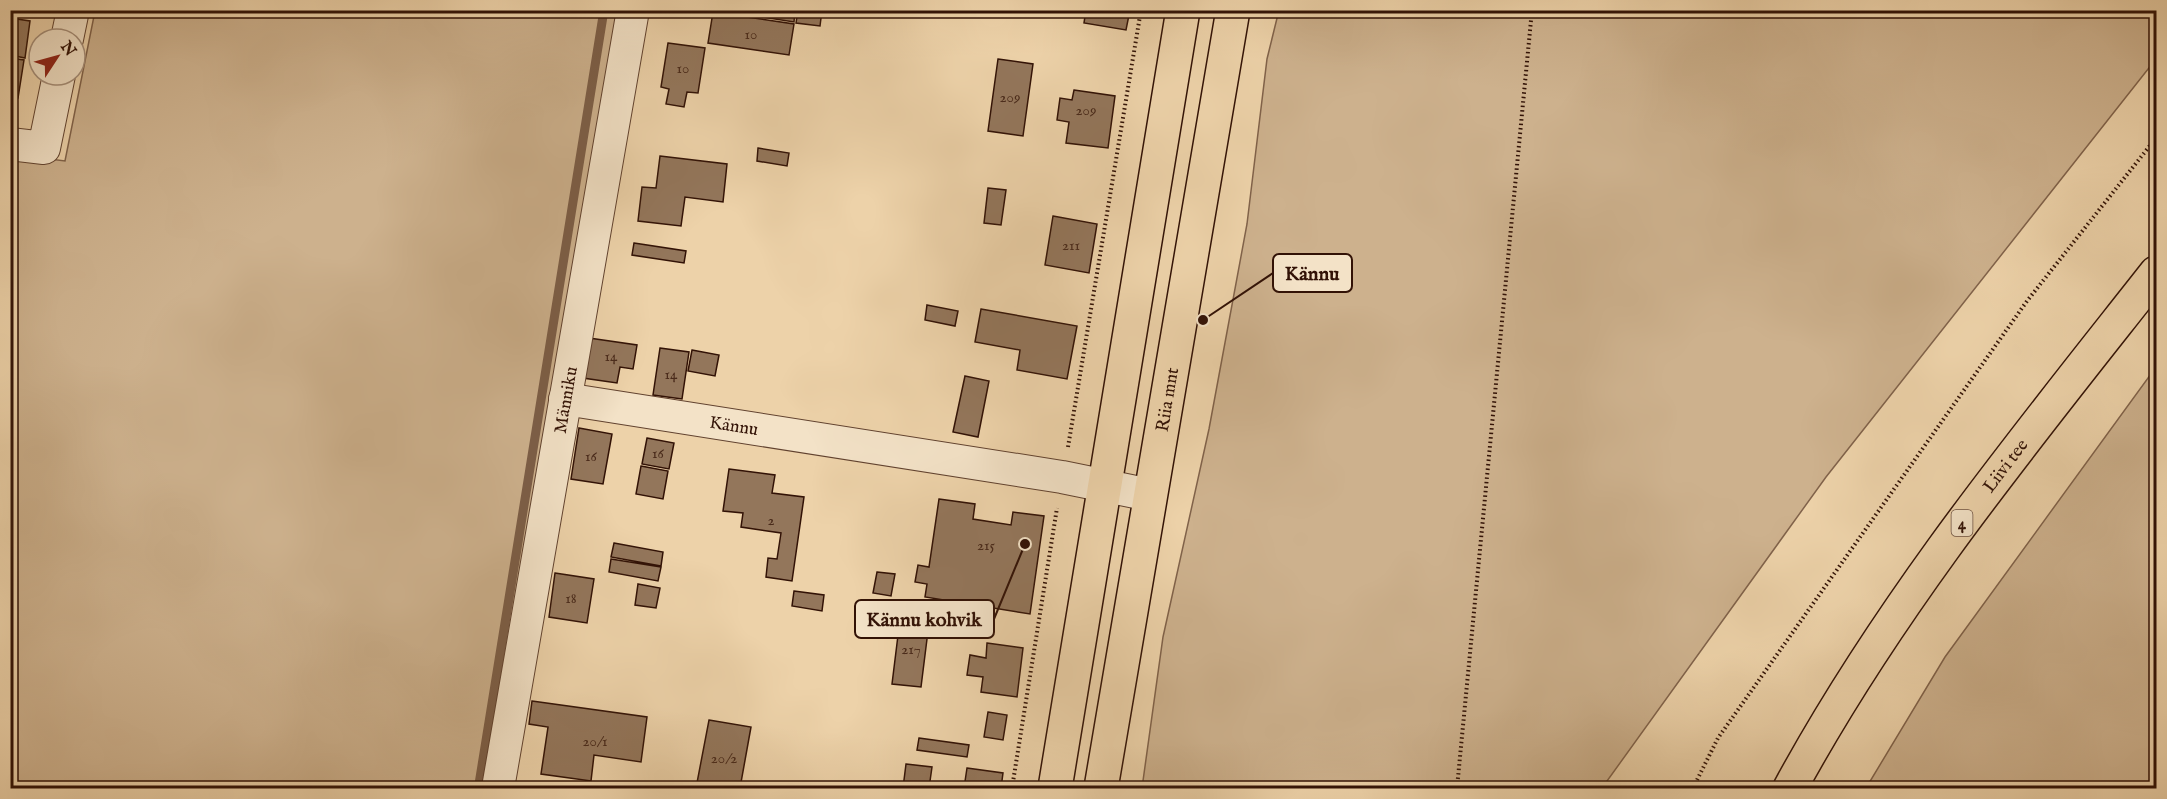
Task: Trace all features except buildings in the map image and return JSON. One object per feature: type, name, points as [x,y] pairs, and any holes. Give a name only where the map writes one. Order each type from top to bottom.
[{"type":"main road","points":[[1055,789],[1183,10]]},
{"type":"main road","name":"Riia mnt","points":[[1101,789],[1233,10]]},
{"type":"main road","name":"Liivi tee","points":[[1790,789],[1892,619],[2003,467],[2157,273]]},
{"type":"street","points":[[69,27],[73,10]]},
{"type":"street","name":"Männiku","points":[[498,789],[633,10]]},
{"type":"street","points":[[10,144],[44,148],[57,87]]},
{"type":"street","name":"Kännu","points":[[565,399],[1062,477],[1150,495]]},
{"type":"path","points":[[1012,789],[1141,10]]},
{"type":"path","points":[[1457,789],[1532,10]]},
{"type":"path","points":[[1693,789],[1718,738],[2020,310],[2157,138]]},
{"type":"shaded area","points":[[1279,10],[2156,11],[2156,59],[1826,477],[1602,788],[1142,788],[1163,637],[1209,429],[1247,224],[1267,59]]},
{"type":"shaded area","points":[[95,11],[621,11],[494,788],[11,788],[10,154],[65,161],[80,87],[87,87],[87,51]]},
{"type":"shaded area","points":[[2156,367],[2156,788],[1866,788],[1945,657]]},
{"type":"waterway","points":[[479,784],[604,10]]},
{"type":"place","name":"Kännu","points":[[1203,320]]},
{"type":"place","name":"Kännu kohvik","points":[[1025,544]]}]
